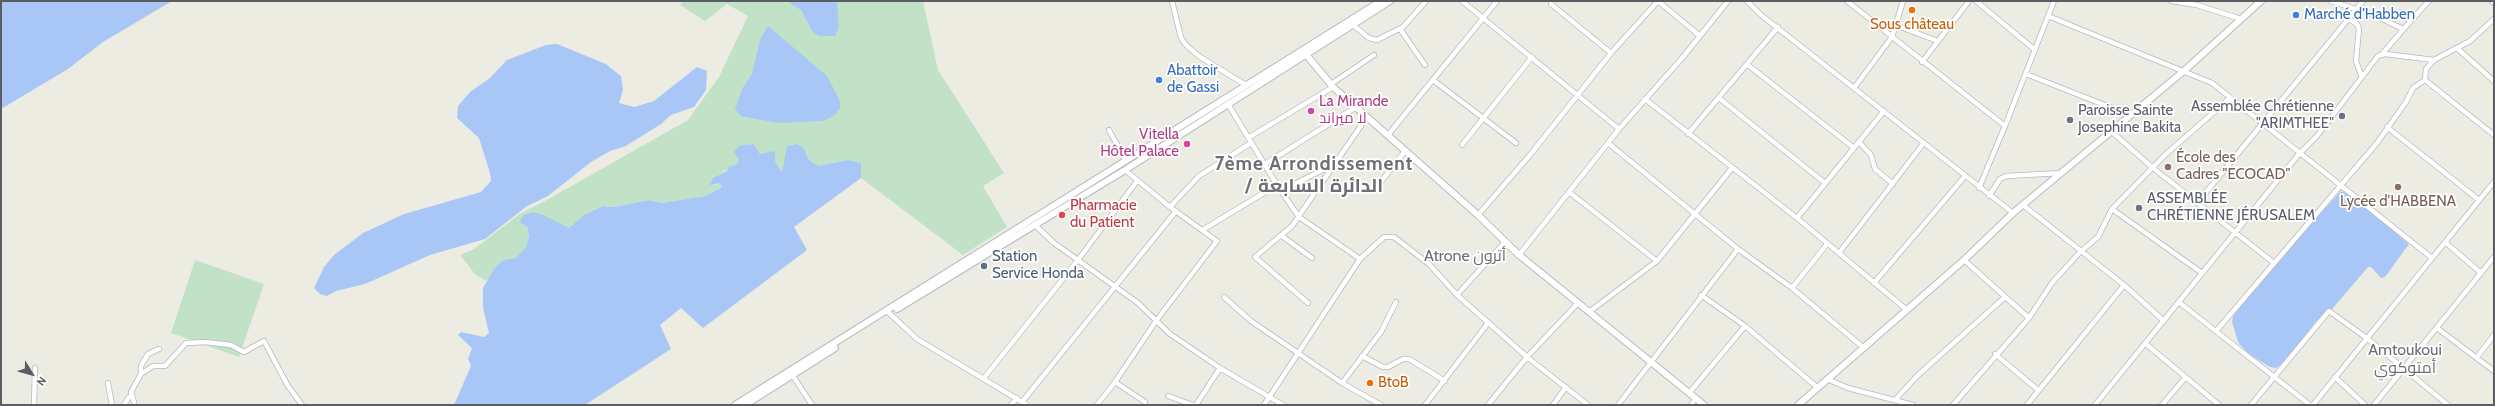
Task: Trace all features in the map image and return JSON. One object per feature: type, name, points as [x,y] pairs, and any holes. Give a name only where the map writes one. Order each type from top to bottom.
[{"type":"main road","points":[[735,405],[1125,170],[1228,104],[1381,1]]},
{"type":"main road","points":[[745,405],[793,376],[888,313],[1246,84],[1352,25],[1390,1]]},
{"type":"main road","points":[[1798,405],[1908,310],[2023,205],[2112,132],[2261,1]]},
{"type":"main road","points":[[1304,52],[1332,86],[1478,215],[1519,255],[1690,392],[1704,405]]},
{"type":"street","points":[[1172,1],[1180,38],[1186,45],[1200,57],[1246,84]]},
{"type":"street","points":[[1352,25],[1369,38],[1377,40],[1400,29],[1415,16],[1426,1]]},
{"type":"street","points":[[1462,1],[1482,19],[1578,93],[1619,129]]},
{"type":"street","points":[[1388,135],[1497,1]]},
{"type":"street","points":[[1478,215],[1530,155],[1611,53],[1658,1],[1700,36]]},
{"type":"street","points":[[1519,255],[1619,129],[1700,36],[1728,1]]},
{"type":"street","points":[[1747,1],[2013,214]]},
{"type":"street","points":[[1849,1],[1922,62],[2005,126]]},
{"type":"street","points":[[1854,88],[1892,37],[1903,1]]},
{"type":"street","points":[[1922,62],[1969,1]]},
{"type":"street","points":[[1976,1],[2035,50]]},
{"type":"street","points":[[1979,188],[2054,1]]},
{"type":"street","points":[[2172,1],[2210,8],[2241,19]]},
{"type":"street","points":[[2331,1],[2376,16],[2403,29]]},
{"type":"street","points":[[2198,202],[2363,1]]},
{"type":"street","points":[[2096,405],[2299,154],[2336,111],[2361,75],[2382,54],[2429,1]]},
{"type":"street","points":[[1551,4],[1611,53]]},
{"type":"street","points":[[2376,16],[2405,12],[2415,16]]},
{"type":"street","points":[[2048,16],[2212,82],[2299,154],[2342,186],[2432,258]]},
{"type":"street","points":[[2349,19],[2357,24],[2356,61],[2361,75]]},
{"type":"street","points":[[2425,80],[2426,68],[2434,60],[2458,49],[2494,19]]},
{"type":"street","points":[[1895,25],[1935,40]]},
{"type":"street","points":[[1688,134],[1748,65],[1778,27]]},
{"type":"street","points":[[1400,29],[1425,65]]},
{"type":"street","points":[[2458,49],[2494,81]]},
{"type":"street","points":[[2382,54],[2434,60]]},
{"type":"street","points":[[1248,138],[1332,86],[1374,55]]},
{"type":"street","points":[[1462,145],[1532,57]]},
{"type":"street","points":[[1748,65],[1854,148]]},
{"type":"street","points":[[2026,74],[2130,115]]},
{"type":"street","points":[[1433,80],[1482,119],[1516,142]]},
{"type":"street","points":[[2217,330],[2342,186],[2406,102],[2413,88],[2425,80]]},
{"type":"street","points":[[2425,80],[2494,135]]},
{"type":"street","points":[[1719,98],[1825,183]]},
{"type":"street","points":[[1953,405],[1995,354],[2029,318],[2052,282],[2080,252],[2098,236],[2112,209],[2153,168],[2230,98]]},
{"type":"street","points":[[1645,99],[1797,218],[1838,254],[1908,310]]},
{"type":"street","points":[[1228,104],[1277,186],[1299,217],[1360,259]]},
{"type":"street","points":[[1265,164],[1356,107]]},
{"type":"street","points":[[1797,218],[1884,111]]},
{"type":"street","points":[[1308,303],[1255,257],[1256,253],[1282,236],[1299,217],[1367,117]]},
{"type":"street","points":[[2387,127],[2479,200]]},
{"type":"street","points":[[1109,130],[1126,161]]},
{"type":"street","points":[[2112,132],[2153,168],[2198,202],[2274,264]]},
{"type":"street","points":[[1859,142],[1871,155],[1875,169],[1893,184]]},
{"type":"street","points":[[1170,207],[1199,176],[1251,143]]},
{"type":"street","points":[[1608,143],[1738,249],[1792,288],[1864,348]]},
{"type":"street","points":[[1838,254],[1924,144]]},
{"type":"street","points":[[1376,188],[1405,151]]},
{"type":"street","points":[[1281,191],[1336,163]]},
{"type":"street","points":[[1589,312],[1657,261],[1732,168]]},
{"type":"street","points":[[1097,405],[1115,382],[1156,321],[1216,246],[1218,241],[1204,229],[1170,207],[1125,170]]},
{"type":"street","points":[[1989,196],[2000,179],[2006,176],[2061,173]]},
{"type":"street","points":[[1874,283],[1965,176]]},
{"type":"street","points":[[984,378],[1078,260],[1137,181]]},
{"type":"street","points":[[2313,405],[2494,182]]},
{"type":"street","points":[[1204,229],[1277,186]]},
{"type":"street","points":[[1569,192],[1657,261]]},
{"type":"street","points":[[2023,205],[2080,252],[2124,285],[2164,321]]},
{"type":"street","points":[[2112,209],[2202,273]]},
{"type":"street","points":[[1022,402],[1176,211]]},
{"type":"street","points":[[1034,225],[1078,260],[1138,303],[1170,334],[1220,368],[1283,405]]},
{"type":"street","points":[[1282,236],[1312,258]]},
{"type":"street","points":[[1264,405],[1360,259],[1384,237],[1394,237],[1429,264],[1457,295],[1488,323],[1527,357],[1588,405]]},
{"type":"street","points":[[1457,295],[1505,242]]},
{"type":"street","points":[[2445,242],[2481,273]]},
{"type":"street","points":[[1792,288],[1827,244]]},
{"type":"street","points":[[1618,405],[1650,361],[1738,249]]},
{"type":"street","points":[[2374,405],[2494,257]]},
{"type":"street","points":[[1964,260],[2029,318]]},
{"type":"street","points":[[2027,405],[2124,285]]},
{"type":"street","points":[[1701,295],[1745,326],[1818,388]]},
{"type":"street","points":[[1224,297],[1240,313],[1342,383],[1380,405]]},
{"type":"street","points":[[1895,400],[1917,376],[2005,297]]},
{"type":"street","points":[[1342,383],[1380,332],[1396,302]]},
{"type":"street","points":[[1488,405],[1527,357],[1578,303]]},
{"type":"street","points":[[2180,303],[2217,330],[2310,405]]},
{"type":"street","points":[[2251,405],[2329,311],[2368,339],[2448,405]]},
{"type":"street","points":[[888,313],[917,339],[1027,405]]},
{"type":"street","points":[[1425,405],[1445,381],[1488,323]]},
{"type":"street","points":[[1690,392],[1745,326]]},
{"type":"street","points":[[2437,328],[2494,372]]},
{"type":"street","points":[[2477,358],[2494,335]]},
{"type":"street","points":[[134,402],[131,392],[141,374],[153,366],[165,366],[186,343],[206,342],[231,345],[244,352],[264,341],[288,386],[302,405]]},
{"type":"street","points":[[2146,344],[2219,405]]},
{"type":"street","points":[[141,374],[141,366],[148,354],[159,349]]},
{"type":"street","points":[[1995,354],[2038,390]]},
{"type":"street","points":[[1362,356],[1383,367],[1388,367],[1403,359],[1409,359],[1445,381]]},
{"type":"street","points":[[34,405],[35,368]]},
{"type":"street","points":[[1168,396],[1194,405],[1220,368]]},
{"type":"street","points":[[793,376],[812,405]]},
{"type":"street","points":[[2336,377],[2365,405]]},
{"type":"street","points":[[2162,405],[2185,378]]},
{"type":"street","points":[[1827,379],[1848,388],[1913,405]]},
{"type":"street","points":[[1115,382],[1145,402]]},
{"type":"street","points":[[108,383],[112,405]]},
{"type":"street","points":[[1553,405],[1566,387]]},
{"type":"street","points":[[124,405],[129,398]]},
{"type":"street","points":[[1012,405],[1016,398]]},
{"type":"street","points":[[1691,405],[1696,398]]},
{"type":"green space","points":[[683,1],[923,1],[938,70],[1004,173],[983,186],[1007,227],[963,255],[861,178],[860,163],[848,160],[818,166],[809,160],[804,149],[782,172],[766,154],[760,154],[754,144],[741,145],[739,160],[736,165],[714,177],[714,185],[720,182],[722,187],[705,196],[662,203],[649,200],[614,207],[603,206],[584,215],[569,229],[533,212],[527,227],[529,236],[526,247],[516,258],[503,260],[486,281],[475,274],[460,255],[474,249],[521,213],[688,120],[719,77],[748,16],[727,4],[705,21],[680,5]]},
{"type":"green space","points":[[195,260],[264,284],[239,357],[171,333]]},
{"type":"water","points":[[1,1],[172,1],[103,42],[68,69],[1,109]]},
{"type":"water","points":[[787,1],[837,1],[839,28],[835,36],[819,36],[813,32],[801,10]]},
{"type":"water","points":[[768,26],[827,76],[840,101],[840,108],[835,115],[823,121],[777,123],[741,116],[735,109],[742,89],[752,74],[760,40]]},
{"type":"water","points":[[557,44],[606,64],[621,76],[623,90],[619,103],[634,107],[654,101],[697,67],[707,71],[706,90],[694,107],[671,115],[661,124],[626,146],[610,151],[591,162],[548,196],[527,206],[485,239],[430,255],[365,284],[336,291],[327,296],[320,294],[314,288],[324,267],[334,255],[363,233],[404,214],[481,192],[491,181],[490,173],[479,138],[457,118],[458,106],[470,92],[490,78],[507,60],[546,45]]},
{"type":"water","points":[[754,144],[760,154],[775,151],[775,162],[782,172],[787,146],[797,144],[804,149],[809,160],[818,166],[848,160],[861,163],[861,178],[794,227],[807,250],[703,328],[681,308],[660,325],[671,349],[585,405],[454,405],[471,366],[468,359],[472,348],[458,335],[461,332],[484,337],[489,333],[483,308],[483,288],[494,269],[503,260],[516,258],[526,247],[529,236],[527,227],[520,222],[523,215],[533,212],[541,214],[569,228],[584,215],[603,206],[614,207],[649,200],[662,203],[705,196],[722,187],[720,183],[709,185],[714,177],[727,171],[729,166],[736,165],[739,160],[734,152],[736,149],[741,145]]},
{"type":"water","points":[[2341,191],[2352,196],[2409,244],[2385,277],[2381,278],[2371,267],[2368,267],[2333,308],[2315,322],[2290,357],[2276,368],[2270,367],[2247,353],[2238,342],[2232,322],[2234,311],[2292,244]]},
{"type":"place","name":"Sous château","points":[[1912,10]]},
{"type":"place","name":"Marché d'Habben","points":[[2296,15]]},
{"type":"place","name":"Abattoir de Gassi","points":[[1159,80]]},
{"type":"place","name":"La Mirande لا ميراند","points":[[1311,111]]},
{"type":"place","name":"Assemblée Chrétienne \"ARIMTHEE\"","points":[[2342,116]]},
{"type":"place","name":"Paroisse Sainte Josephine Bakita","points":[[2070,120]]},
{"type":"place","name":"Vitella Hôtel Palace","points":[[1187,144]]},
{"type":"place","name":"École des Cadres \"ECOCAD\"","points":[[2168,167]]},
{"type":"place","name":"Lycée d'HABBENA","points":[[2398,187]]},
{"type":"place","name":"ASSEMBLÉE CHRÉTIENNE JÉRUSALEM","points":[[2139,208]]},
{"type":"place","name":"Pharmacie du Patient","points":[[1062,215]]},
{"type":"place","name":"Station Service Honda","points":[[984,266]]},
{"type":"place","name":"BtoB","points":[[1370,383]]},
{"type":"district","name":"7ème Arrondissement / الدائرة السابعة","points":[[1314,175]]},
{"type":"district","name":"Atrone أترون","points":[[1465,256]]},
{"type":"district","name":"Amtoukoui أمتوكوي","points":[[2405,359]]}]
